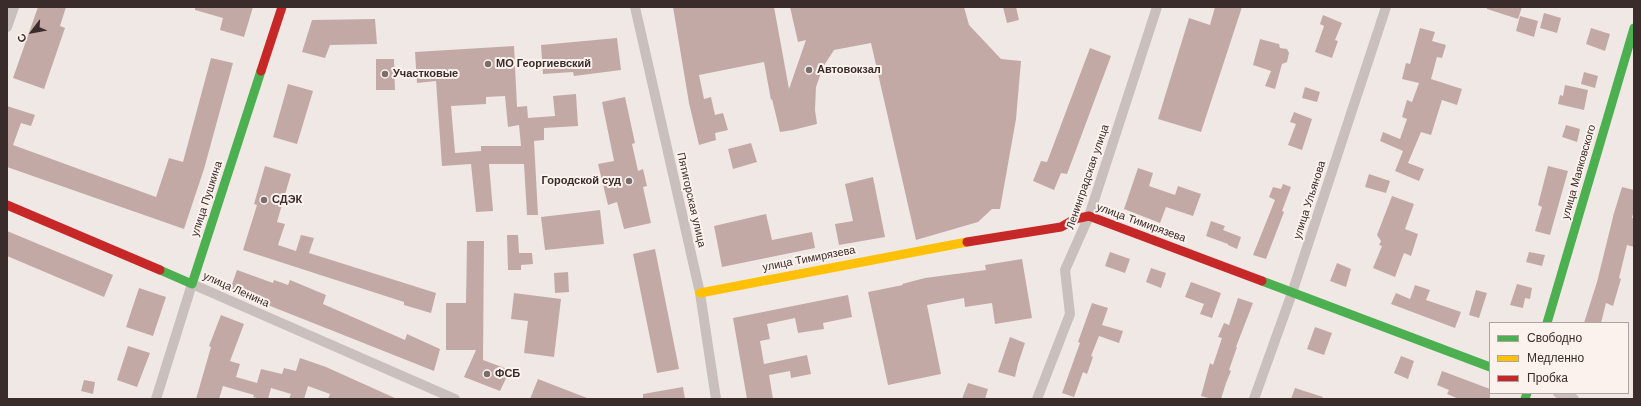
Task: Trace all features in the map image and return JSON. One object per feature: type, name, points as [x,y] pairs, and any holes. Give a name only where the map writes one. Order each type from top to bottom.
[{"type":"street","points":[[7,27],[14,7]]},
{"type":"street","name":"улица Пушкина","points":[[156,399],[282,7]]},
{"type":"street","name":"Пятигорская улица","points":[[635,7],[700,293],[716,399]]},
{"type":"street","name":"Ленинградская улица","points":[[1037,399],[1070,314],[1065,270],[1089,216],[1157,7]]},
{"type":"street","name":"улица Ульянова","points":[[1254,399],[1292,292],[1386,7]]},
{"type":"street","name":"улица Маяковского","points":[[1547,322],[1634,28]]},
{"type":"street","name":"улица Ленина","points":[[7,205],[455,399]]},
{"type":"street","name":"улица Тимирязева","points":[[700,293],[954,244],[1061,227],[1075,218],[1089,216],[1489,367]]},
{"type":"street","points":[[1561,394],[1574,399]]},
{"type":"building","points":[[38,7],[66,7],[60,26],[65,28],[44,89],[13,78]]},
{"type":"building","points":[[195,7],[253,7],[244,37],[220,30],[223,18],[195,10]]},
{"type":"building","points":[[673,7],[774,7],[789,89],[806,40],[798,42],[790,7],[964,7],[969,25],[1001,59],[1021,61],[1016,119],[1000,209],[992,209],[978,222],[916,240],[871,43],[834,50],[823,67],[816,87],[815,110],[817,124],[793,130],[780,132],[772,99],[771,100],[764,62],[699,75],[704,99],[711,97],[715,115],[723,113],[728,130],[715,133],[716,140],[699,145],[689,103]]},
{"type":"building","points":[[1003,7],[1016,7],[1019,20],[1007,23]]},
{"type":"building","points":[[1215,7],[1242,7],[1201,132],[1158,119],[1189,18],[1210,25]]},
{"type":"building","points":[[1487,7],[1522,7],[1518,19],[1487,9]]},
{"type":"building","points":[[1544,13],[1561,18],[1557,33],[1540,28]]},
{"type":"building","points":[[1323,15],[1342,23],[1335,40],[1338,41],[1332,58],[1315,52],[1324,26],[1320,24]]},
{"type":"building","points":[[1520,16],[1538,21],[1534,37],[1516,31]]},
{"type":"building","points":[[375,19],[377,44],[330,45],[325,58],[302,52],[312,20]]},
{"type":"building","points":[[1420,28],[1435,32],[1432,41],[1446,45],[1442,58],[1437,57],[1431,79],[1462,89],[1457,105],[1442,100],[1431,135],[1421,132],[1408,163],[1424,169],[1419,181],[1395,171],[1403,151],[1380,141],[1383,132],[1400,139],[1407,119],[1402,117],[1407,100],[1412,102],[1419,83],[1402,79],[1406,63],[1410,64]]},
{"type":"building","points":[[1591,28],[1610,34],[1605,51],[1586,44]]},
{"type":"building","points":[[617,38],[621,70],[574,76],[573,72],[543,74],[541,45]]},
{"type":"building","points":[[1260,39],[1279,44],[1280,48],[1287,49],[1289,53],[1287,62],[1282,64],[1275,89],[1265,86],[1271,71],[1253,65]]},
{"type":"building","points":[[514,46],[517,107],[527,106],[528,118],[555,116],[553,96],[576,94],[578,126],[544,128],[544,140],[534,141],[538,215],[527,215],[524,164],[489,164],[493,211],[476,212],[471,164],[442,166],[436,81],[417,83],[415,52]],"holes":[[[505,96],[508,127],[519,125],[521,146],[481,146],[481,151],[455,153],[451,106],[486,104],[486,97]]]},
{"type":"building","points":[[1090,48],[1111,56],[1067,174],[1061,173],[1054,190],[1033,181],[1041,161],[1047,162]]},
{"type":"building","points":[[211,58],[233,63],[204,169],[184,229],[7,167],[7,106],[35,115],[31,126],[21,123],[13,145],[156,197],[169,158],[183,162]]},
{"type":"building","name":"Участковые","points":[[376,59],[394,59],[395,90],[376,90]]},
{"type":"building","points":[[1584,72],[1598,76],[1595,88],[1581,84]]},
{"type":"building","points":[[288,84],[313,91],[297,144],[273,137]]},
{"type":"building","points":[[1565,85],[1588,90],[1584,110],[1558,104],[1560,95],[1563,96]]},
{"type":"building","points":[[1305,87],[1320,92],[1317,102],[1302,98]]},
{"type":"building","points":[[625,97],[635,143],[632,144],[638,171],[643,169],[647,186],[643,187],[651,223],[624,229],[617,202],[608,205],[598,164],[614,161],[602,102]]},
{"type":"building","points":[[1294,112],[1312,119],[1302,150],[1288,145],[1296,124],[1290,122]]},
{"type":"building","points":[[1566,125],[1580,129],[1577,142],[1562,137]]},
{"type":"building","points":[[751,143],[757,162],[733,169],[728,149]]},
{"type":"building","points":[[265,166],[291,174],[277,222],[285,224],[278,245],[296,251],[301,235],[314,238],[309,253],[436,293],[431,313],[404,305],[404,302],[243,250],[257,205],[254,204]]},
{"type":"building","points":[[1548,166],[1568,171],[1550,235],[1535,231],[1542,207],[1538,205]]},
{"type":"building","points":[[1138,168],[1153,173],[1149,186],[1175,195],[1178,186],[1201,194],[1193,216],[1166,207],[1160,223],[1124,209]]},
{"type":"building","points":[[1369,174],[1390,181],[1386,193],[1365,187]]},
{"type":"building","points":[[873,177],[885,237],[839,245],[835,224],[853,221],[845,184]]},
{"type":"building","points":[[1283,184],[1291,187],[1282,211],[1284,212],[1266,259],[1253,255],[1275,200],[1269,197],[1273,187],[1281,189]]},
{"type":"building","points":[[1622,187],[1634,190],[1634,210],[1632,218],[1634,218],[1634,247],[1627,245],[1619,278],[1621,279],[1613,306],[1606,303],[1601,322],[1584,322],[1597,282]]},
{"type":"building","points":[[1392,196],[1414,204],[1405,229],[1418,234],[1411,256],[1404,253],[1395,277],[1373,268],[1382,246],[1379,245],[1381,241],[1377,235]]},
{"type":"building","points":[[600,210],[604,244],[545,250],[541,217]]},
{"type":"building","points":[[766,214],[772,240],[812,232],[815,248],[722,267],[714,226]]},
{"type":"building","points":[[1211,221],[1225,226],[1223,230],[1241,237],[1237,249],[1206,236]]},
{"type":"building","points":[[7,231],[113,275],[104,297],[7,256]]},
{"type":"building","points":[[507,235],[518,235],[519,253],[532,253],[533,264],[521,265],[521,270],[508,270]]},
{"type":"building","points":[[467,241],[484,241],[483,360],[510,370],[500,391],[464,377],[476,350],[446,350],[446,303],[466,303]]},
{"type":"building","points":[[655,249],[679,369],[657,373],[633,254]]},
{"type":"building","points":[[1110,252],[1130,259],[1125,273],[1105,266]]},
{"type":"building","points":[[1529,252],[1545,255],[1542,266],[1526,262]]},
{"type":"building","points":[[1022,259],[1032,318],[995,324],[992,303],[965,307],[964,298],[927,305],[941,374],[888,385],[868,292],[903,285],[902,284],[925,278],[986,270],[985,265]]},
{"type":"building","points":[[1337,263],[1351,269],[1346,287],[1330,281]]},
{"type":"building","points":[[1151,268],[1166,273],[1161,288],[1146,282]]},
{"type":"building","points":[[237,270],[273,283],[274,280],[288,285],[290,280],[326,295],[323,304],[405,340],[407,334],[440,349],[434,371],[230,290]]},
{"type":"building","points":[[568,272],[569,292],[555,293],[554,273]]},
{"type":"building","points":[[1191,282],[1221,293],[1212,318],[1200,314],[1204,304],[1185,297]]},
{"type":"building","points":[[1517,284],[1532,288],[1530,299],[1525,298],[1523,308],[1510,305]]},
{"type":"building","points":[[1415,285],[1430,290],[1426,300],[1461,312],[1455,328],[1391,304],[1396,293],[1410,299]]},
{"type":"building","points":[[139,288],[166,297],[153,336],[126,327]]},
{"type":"building","points":[[1476,290],[1487,293],[1479,318],[1469,315]]},
{"type":"building","points":[[514,293],[561,299],[554,357],[524,353],[528,321],[511,319]]},
{"type":"building","points":[[848,295],[852,317],[823,323],[824,329],[798,333],[795,318],[767,324],[770,339],[760,341],[764,364],[807,355],[811,374],[791,378],[790,371],[769,375],[773,399],[747,399],[733,318]]},
{"type":"building","points":[[1238,298],[1253,303],[1236,347],[1229,370],[1231,371],[1221,399],[1212,399],[1201,396],[1210,363],[1213,365],[1222,338],[1218,337],[1224,323],[1229,325]]},
{"type":"building","points":[[1092,303],[1108,308],[1102,325],[1123,331],[1119,343],[1099,336],[1091,356],[1093,357],[1087,374],[1083,372],[1074,397],[1062,393],[1080,343],[1078,342]]},
{"type":"building","points":[[221,315],[244,324],[230,361],[240,364],[236,377],[257,383],[261,369],[282,374],[284,368],[296,371],[300,358],[326,367],[397,399],[328,399],[330,394],[308,386],[304,399],[289,399],[291,394],[271,388],[268,399],[261,399],[253,397],[254,395],[223,386],[219,399],[196,399],[211,347],[209,346]]},
{"type":"building","points":[[1315,327],[1332,333],[1324,355],[1307,349]]},
{"type":"building","points":[[1010,337],[1025,343],[1015,377],[998,372]]},
{"type":"building","points":[[128,346],[150,353],[137,387],[117,380]]},
{"type":"building","points":[[1401,356],[1414,361],[1408,379],[1394,373]]},
{"type":"building","points":[[1442,371],[1489,389],[1490,399],[1459,399],[1447,394],[1449,390],[1437,385]]},
{"type":"building","points":[[538,379],[587,398],[587,399],[530,399]]},
{"type":"building","points":[[84,380],[95,382],[93,394],[81,391]]},
{"type":"building","points":[[968,383],[988,389],[985,399],[962,399]]},
{"type":"building","points":[[683,387],[685,399],[643,399],[643,394]]},
{"type":"building","points":[[1295,388],[1323,397],[1322,399],[1291,399]]},
{"type":"traffic: fast","points":[[1547,322],[1634,28]]},
{"type":"traffic: fast","points":[[160,270],[192,284],[261,71]]},
{"type":"traffic: fast","points":[[1262,281],[1489,367]]},
{"type":"traffic: fast","points":[[1525,399],[1527,394]]},
{"type":"traffic: slow","points":[[700,293],[967,242]]},
{"type":"traffic: jam","points":[[261,71],[282,7]]},
{"type":"traffic: jam","points":[[7,205],[160,270]]},
{"type":"traffic: jam","points":[[967,242],[1061,227],[1075,219],[1089,216],[1262,281]]},
{"type":"place","name":"МО Георгиевский","points":[[488,64]]},
{"type":"place","name":"Автовокзал","points":[[809,70]]},
{"type":"place","name":"Участковые","points":[[385,74]]},
{"type":"place","name":"Городской суд","points":[[629,181]]},
{"type":"place","name":"СДЭК","points":[[264,200]]},
{"type":"place","name":"ФСБ","points":[[487,374]]}]
